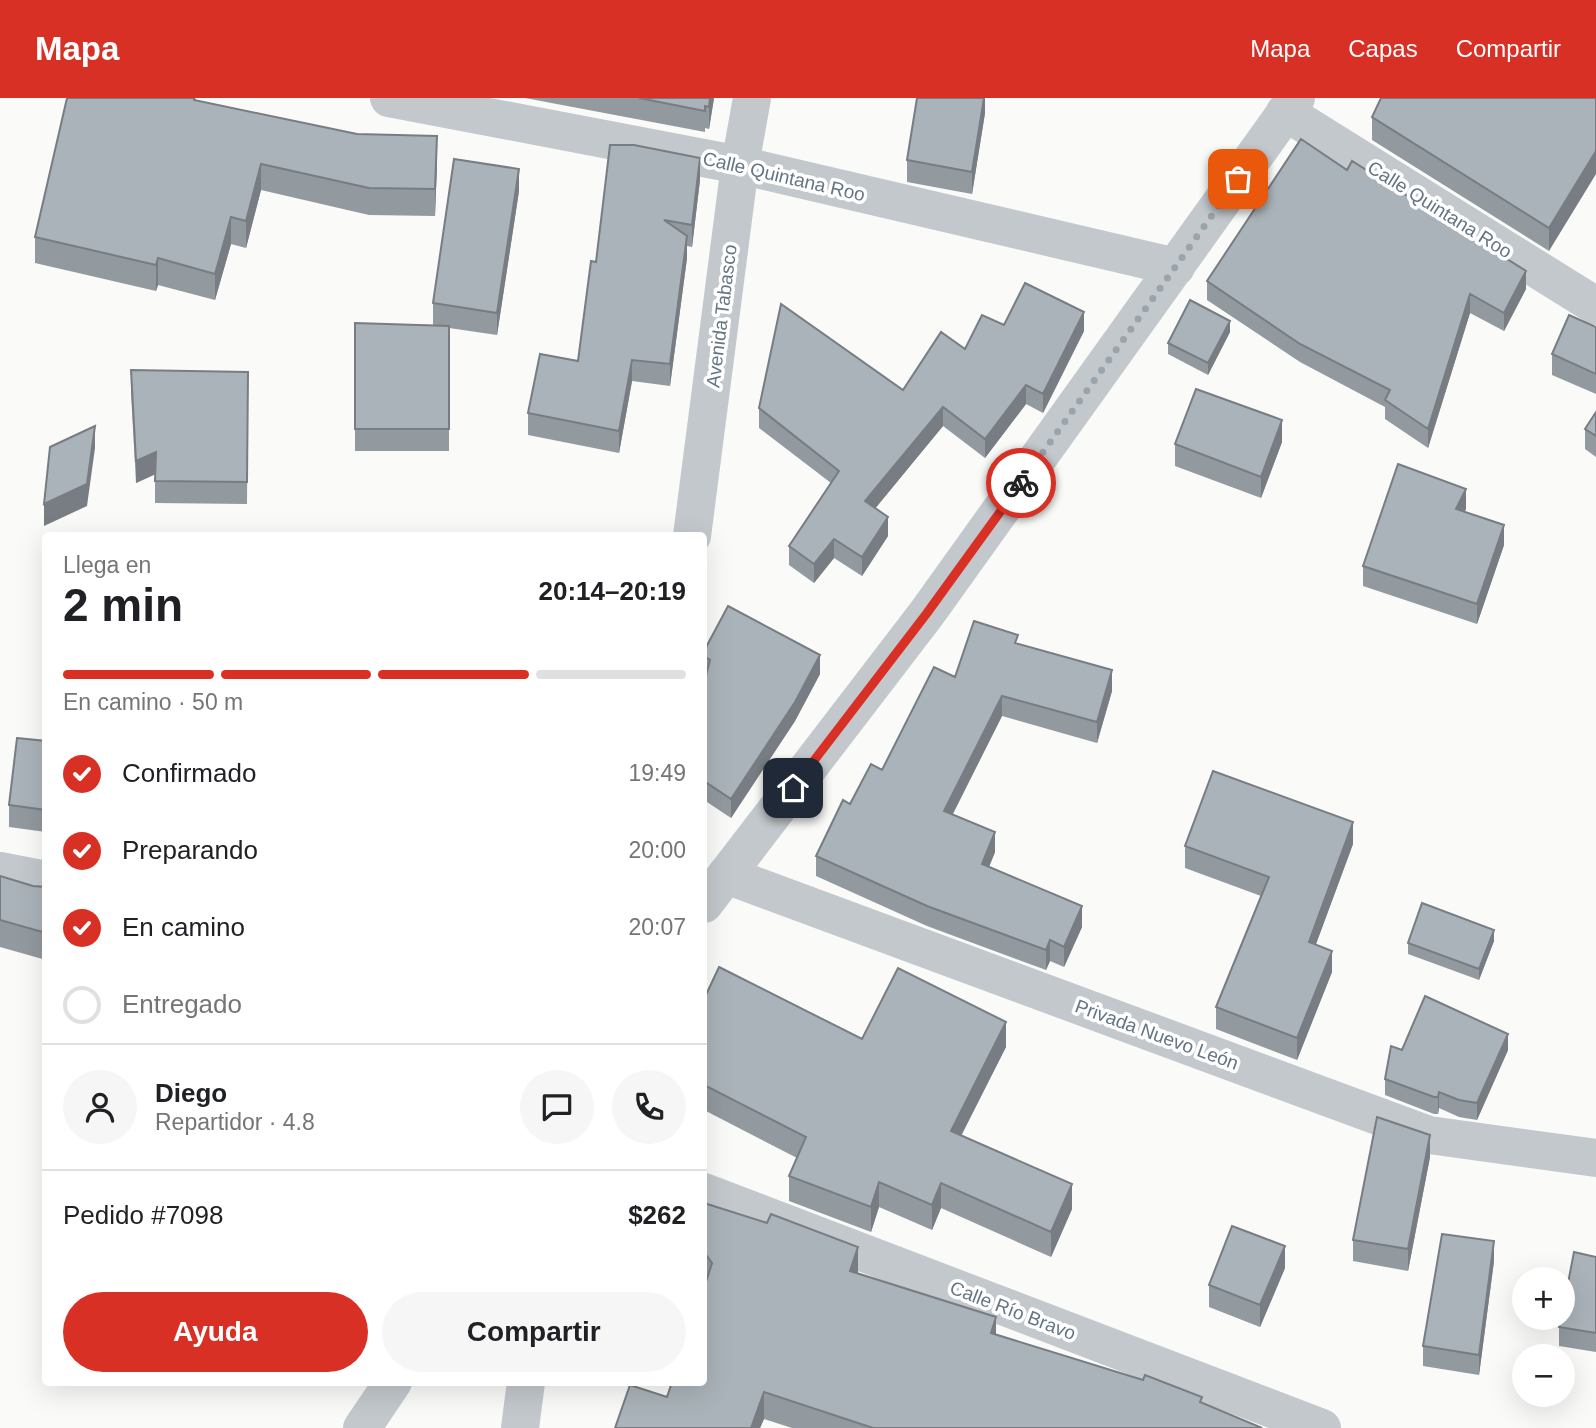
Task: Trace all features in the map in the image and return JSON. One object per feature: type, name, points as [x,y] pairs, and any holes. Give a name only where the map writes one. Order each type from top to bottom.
[{"type":"street","name":"Calle Quintana Roo","points":[[389,98],[740,164],[1176,267]]},
{"type":"street","name":"Avenida Tabasco","points":[[693,532],[740,164],[752,98]]},
{"type":"street","name":"Calle Quintana Roo","points":[[1290,105],[1596,306]]},
{"type":"street","points":[[715,890],[927,613],[1290,105]]},
{"type":"street","points":[[0,871],[42,879]]},
{"type":"street","name":"Privada Nuevo León","points":[[715,890],[1429,1135],[1596,1158]]},
{"type":"street","name":"Calle Río Bravo","points":[[707,1193],[1322,1428]]},
{"type":"street","points":[[362,1428],[390,1386]]},
{"type":"street","points":[[520,1428],[525,1386]]},
{"type":"building","points":[[67,98],[194,98],[357,134],[437,136],[435,189],[369,188],[261,164],[246,221],[231,217],[215,274],[158,258],[156,265],[35,237]]},
{"type":"building","points":[[639,98],[710,98],[709,107],[705,106],[705,111]]},
{"type":"building","points":[[917,98],[984,98],[972,172],[907,160]]},
{"type":"building","points":[[1381,98],[1596,98],[1596,151],[1549,228],[1372,117]]},
{"type":"building","points":[[1301,139],[1347,170],[1352,161],[1526,271],[1504,313],[1470,294],[1428,429],[1385,400],[1390,390],[1300,344],[1207,281]]},
{"type":"building","points":[[610,145],[634,145],[700,158],[692,225],[664,220],[687,236],[670,364],[632,360],[619,431],[528,413],[540,354],[578,361],[591,261],[596,262]]},
{"type":"building","points":[[454,159],[519,169],[497,313],[433,303]]},
{"type":"building","points":[[1025,283],[1084,312],[1043,394],[1026,385],[985,439],[943,407],[865,501],[888,517],[862,557],[834,539],[814,564],[789,546],[839,471],[759,408],[781,304],[903,390],[941,332],[965,349],[982,315],[1004,325]]},
{"type":"building","points":[[1190,300],[1230,321],[1208,363],[1168,343]]},
{"type":"building","points":[[1569,315],[1596,327],[1596,374],[1552,354]]},
{"type":"building","points":[[355,323],[449,326],[449,429],[355,429]]},
{"type":"building","points":[[131,370],[248,372],[247,482],[155,481],[156,452],[136,461]]},
{"type":"building","points":[[1196,389],[1282,420],[1261,477],[1175,444]]},
{"type":"building","points":[[1596,412],[1596,436],[1585,429]]},
{"type":"building","points":[[95,426],[87,484],[44,504],[50,447]]},
{"type":"building","points":[[1398,464],[1466,489],[1456,509],[1504,525],[1477,604],[1363,566]]},
{"type":"building","points":[[728,606],[820,655],[795,702],[731,799],[707,783],[707,672],[710,660],[707,658],[707,645]]},
{"type":"building","points":[[974,621],[1018,635],[1015,643],[1112,670],[1097,722],[1002,696],[944,811],[995,832],[982,864],[1082,906],[1064,947],[1050,940],[1046,950],[927,906],[816,856],[843,800],[850,804],[871,764],[882,770],[934,667],[955,677]]},
{"type":"building","points":[[17,738],[42,741],[42,809],[9,805]]},
{"type":"building","points":[[1213,771],[1353,822],[1309,942],[1332,951],[1297,1038],[1216,1007],[1269,877],[1185,846]]},
{"type":"building","points":[[0,876],[42,887],[42,932],[0,920]]},
{"type":"building","points":[[1422,903],[1494,930],[1479,969],[1408,943]]},
{"type":"building","points":[[719,967],[862,1039],[898,968],[1006,1022],[951,1131],[1072,1184],[1051,1232],[941,1183],[932,1205],[879,1182],[871,1207],[789,1176],[806,1137],[707,1087],[707,993]]},
{"type":"building","points":[[1425,996],[1508,1034],[1477,1103],[1459,1100],[1439,1092],[1438,1097],[1434,1097],[1385,1079],[1391,1046],[1402,1050]]},
{"type":"building","points":[[1377,1117],[1430,1135],[1408,1249],[1353,1240]]},
{"type":"building","points":[[707,1204],[767,1223],[771,1214],[858,1247],[850,1271],[996,1317],[991,1333],[1143,1380],[1145,1375],[1202,1397],[1200,1402],[1262,1428],[873,1428],[764,1392],[751,1428],[615,1428],[630,1386],[667,1397],[671,1386],[707,1386],[707,1279],[712,1263],[707,1256]]},
{"type":"building","points":[[1232,1226],[1285,1246],[1260,1305],[1209,1285]]},
{"type":"building","points":[[1442,1234],[1494,1241],[1479,1355],[1423,1346]]},
{"type":"building","points":[[1574,1252],[1596,1257],[1596,1333],[1575,1330],[1575,1267],[1571,1267]]},
{"type":"way so far","points":[[1021,483],[1238,179]]},
{"type":"route","points":[[793,788],[927,613],[1021,483]]}]
